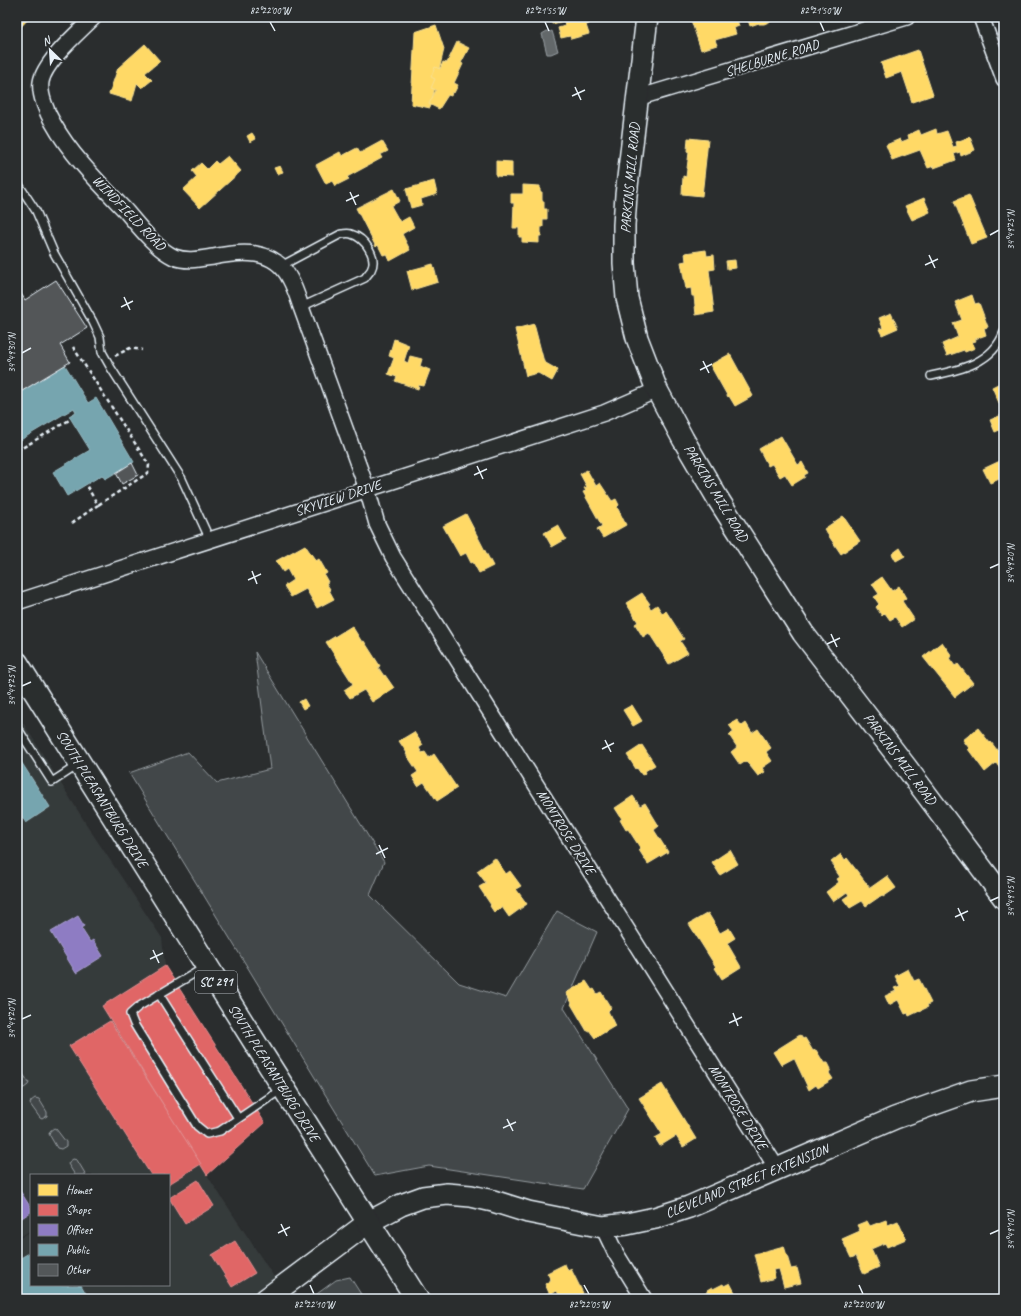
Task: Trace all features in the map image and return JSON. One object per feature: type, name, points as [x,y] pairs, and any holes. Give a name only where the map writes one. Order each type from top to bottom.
[{"type":"main road","name":"SOUTH PLEASANTBURG DRIVE","points":[[17,663],[417,1299]]},
{"type":"street","name":"WINDFIELD ROAD","points":[[94,17],[51,63],[44,73],[41,83],[46,109],[53,123],[66,143],[90,173],[145,233],[163,250],[174,257],[186,260],[233,253],[250,254],[264,256],[275,260],[281,266],[290,279],[301,307],[367,489]]},
{"type":"street","name":"PARKINS MILL ROAD","points":[[647,17],[626,195],[624,263],[627,298],[637,338],[657,390],[683,439],[718,499],[802,633],[906,767],[1004,898]]},
{"type":"street","name":"SHELBURNE ROAD","points":[[637,98],[907,17]]},
{"type":"street","points":[[981,17],[1004,79]]},
{"type":"street","name":"SKYVIEW DRIVE","points":[[17,602],[604,413],[657,390]]},
{"type":"street","name":"MONTROSE DRIVE","points":[[367,489],[377,524],[393,558],[778,1170]]},
{"type":"street","name":"CLEVELAND STREET EXTENSION","points":[[266,1299],[369,1222],[401,1205],[423,1197],[447,1194],[471,1196],[528,1212],[603,1227],[627,1224],[682,1210],[778,1170],[895,1118],[971,1091],[1004,1086]]},
{"type":"street","points":[[603,1227],[615,1252],[644,1299]]},
{"type":"lane","points":[[17,182],[36,211],[54,253],[93,322],[100,337],[102,352],[182,479],[210,540]]},
{"type":"lane","points":[[281,266],[341,234],[351,234],[360,239],[369,248],[372,258],[371,269],[364,278],[301,307]]},
{"type":"lane","points":[[932,376],[960,370],[988,357],[1002,339],[1004,332]]},
{"type":"lane","points":[[20,732],[52,782],[80,764]]},
{"type":"lane","points":[[207,966],[138,1007],[130,1014],[134,1024],[197,1126],[207,1134],[220,1131],[283,1088]]},
{"type":"lane","points":[[159,994],[238,1118]]},
{"type":"path","points":[[72,523],[148,473],[149,465],[73,347]]},
{"type":"path","points":[[113,358],[130,348],[142,350]]},
{"type":"path","points":[[17,451],[71,419]]},
{"type":"path","points":[[86,485],[98,505]]},
{"type":"shaded area","points":[[547,31],[552,31],[558,51],[551,54],[547,54],[542,34]]},
{"type":"shaded area","points":[[255,652],[384,862],[370,895],[459,983],[506,998],[557,911],[597,932],[564,1008],[628,1109],[583,1189],[429,1166],[375,1176],[129,773],[188,752],[217,783],[270,769]]},
{"type":"shaded area","points":[[17,713],[90,830],[162,938],[165,966],[265,1123],[207,1175],[276,1280],[251,1299],[17,1299],[17,1240],[30,1232],[30,1286],[170,1286],[170,1174],[30,1174],[30,1231],[17,1239]]},
{"type":"shaded area","points":[[17,1068],[19,1068],[29,1083],[24,1088],[20,1088],[17,1083]]},
{"type":"shaded area","points":[[35,1098],[39,1099],[47,1112],[47,1116],[42,1119],[30,1104]]},
{"type":"shaded area","points":[[54,1128],[66,1142],[66,1146],[61,1149],[57,1148],[49,1134]]},
{"type":"shaded area","points":[[73,1159],[77,1160],[85,1174],[74,1174],[68,1164]]},
{"type":"shaded area","points":[[350,1277],[364,1299],[310,1299],[336,1280]]},
{"type":"building: Homes","points":[[17,17],[30,17],[17,31]]},
{"type":"building: Homes","points":[[542,17],[587,18],[589,24],[586,25],[589,34],[571,39],[570,36],[561,38],[558,28],[565,26],[564,21],[552,24],[551,18],[543,20]]},
{"type":"building: Homes","points":[[698,17],[736,17],[739,26],[734,28],[736,34],[715,40],[717,45],[701,50],[691,20]]},
{"type":"building: Homes","points":[[747,17],[781,17],[764,24],[759,23],[750,26]]},
{"type":"building: Homes","points":[[436,25],[444,49],[430,108],[411,104],[415,32]]},
{"type":"building: Homes","points":[[457,42],[469,48],[461,63],[463,64],[454,83],[458,85],[454,93],[452,92],[451,96],[448,95],[439,109],[429,104],[436,90],[431,88],[435,79],[431,77],[435,67],[440,69],[443,62],[447,63]]},
{"type":"building: Homes","points":[[145,44],[160,61],[145,73],[152,80],[142,88],[137,83],[132,101],[109,94],[118,68]]},
{"type":"building: Homes","points":[[918,50],[933,95],[912,102],[902,72],[886,78],[881,63]]},
{"type":"building: Homes","points":[[936,129],[937,134],[947,131],[953,147],[957,146],[956,142],[970,137],[975,150],[961,156],[960,152],[954,154],[956,160],[934,168],[934,166],[928,168],[920,150],[892,160],[886,145],[900,139],[901,142],[909,139],[908,135],[919,130],[921,135]]},
{"type":"building: Homes","points":[[252,133],[256,139],[250,142],[247,136]]},
{"type":"building: Homes","points":[[688,138],[708,140],[702,196],[682,194],[683,176],[686,177],[689,152],[687,151]]},
{"type":"building: Homes","points":[[382,141],[388,151],[380,155],[382,158],[347,177],[349,179],[335,186],[332,181],[326,184],[316,165],[340,152],[342,156],[357,148],[360,153]]},
{"type":"building: Homes","points":[[228,156],[241,171],[200,208],[183,190],[197,177],[192,171],[201,163],[207,169],[215,161],[218,164]]},
{"type":"building: Homes","points":[[496,161],[512,162],[512,177],[496,176]]},
{"type":"building: Homes","points":[[280,166],[283,172],[277,174],[274,168]]},
{"type":"building: Homes","points":[[434,181],[437,194],[421,199],[422,205],[411,208],[406,189]]},
{"type":"building: Homes","points":[[523,185],[540,186],[542,201],[544,201],[544,209],[547,209],[547,219],[543,219],[543,227],[541,227],[539,243],[522,242],[522,237],[519,237],[519,228],[513,228],[514,203],[511,203],[511,194],[523,194]]},
{"type":"building: Homes","points":[[394,189],[400,201],[391,206],[400,222],[409,217],[414,227],[402,234],[410,250],[390,261],[387,254],[383,255],[378,245],[376,247],[356,208]]},
{"type":"building: Homes","points":[[969,195],[987,238],[971,244],[954,201]]},
{"type":"building: Homes","points":[[924,198],[930,212],[912,220],[905,206]]},
{"type":"building: Homes","points":[[706,250],[707,256],[714,255],[715,269],[709,270],[714,312],[696,315],[694,296],[692,296],[691,288],[686,289],[681,262],[686,261],[685,253]]},
{"type":"building: Homes","points":[[735,260],[736,268],[727,269],[726,261]]},
{"type":"building: Homes","points":[[433,264],[438,282],[412,290],[407,271]]},
{"type":"building: Homes","points":[[972,295],[975,304],[979,303],[988,327],[984,328],[986,335],[975,339],[976,341],[972,342],[975,348],[947,356],[942,344],[958,337],[953,323],[962,320],[955,302]]},
{"type":"building: Homes","points":[[891,313],[898,328],[882,335],[879,329],[883,328],[879,318]]},
{"type":"building: Homes","points":[[534,324],[544,362],[558,370],[552,381],[538,373],[526,376],[515,329]]},
{"type":"building: Homes","points":[[394,339],[409,345],[404,361],[408,363],[410,356],[422,359],[420,366],[430,370],[424,386],[419,385],[418,389],[395,381],[397,377],[388,374],[394,358],[389,356]]},
{"type":"building: Homes","points":[[730,354],[753,396],[735,406],[729,396],[728,397],[710,365]]},
{"type":"building: Homes","points":[[1004,381],[1004,414],[992,387]]},
{"type":"building: Homes","points":[[1004,414],[1004,428],[995,432],[990,420]]},
{"type":"building: Homes","points":[[781,436],[798,465],[802,462],[808,473],[804,475],[805,477],[792,485],[785,474],[780,477],[772,464],[768,466],[759,449]]},
{"type":"building: Homes","points":[[1000,461],[1004,469],[1004,477],[990,483],[983,469]]},
{"type":"building: Homes","points":[[587,470],[596,486],[600,483],[612,501],[616,499],[619,505],[617,507],[626,525],[603,538],[597,529],[602,526],[583,492],[586,491],[584,488],[587,487],[580,474]]},
{"type":"building: Homes","points":[[466,514],[493,566],[479,573],[473,562],[471,563],[466,553],[460,556],[443,526]]},
{"type":"building: Homes","points":[[843,516],[860,541],[841,554],[824,529]]},
{"type":"building: Homes","points":[[558,525],[566,539],[552,547],[544,533]]},
{"type":"building: Homes","points":[[305,545],[316,561],[319,559],[327,573],[324,575],[328,582],[326,583],[334,599],[317,608],[306,589],[291,597],[284,586],[293,580],[287,569],[283,572],[276,561]]},
{"type":"building: Homes","points":[[900,548],[905,556],[896,561],[892,554]]},
{"type":"building: Homes","points":[[882,577],[892,591],[899,586],[906,598],[902,601],[914,619],[902,627],[895,617],[890,620],[885,613],[882,616],[876,607],[879,604],[874,597],[879,594],[872,584]]},
{"type":"building: Homes","points":[[642,593],[650,604],[648,605],[651,609],[657,605],[662,613],[666,611],[684,639],[680,641],[688,653],[669,664],[649,633],[643,637],[635,624],[638,622],[626,603]]},
{"type":"building: Homes","points":[[352,626],[362,642],[364,641],[380,666],[378,667],[384,676],[385,675],[394,688],[372,702],[364,690],[350,698],[344,690],[353,684],[326,642]]},
{"type":"building: Homes","points":[[942,642],[952,656],[949,658],[955,666],[958,664],[973,683],[955,697],[923,657]]},
{"type":"building: Homes","points":[[304,699],[308,706],[303,709],[299,702]]},
{"type":"building: Homes","points":[[632,705],[642,721],[633,726],[623,710]]},
{"type":"building: Homes","points":[[737,720],[742,726],[746,723],[752,733],[758,729],[771,748],[766,752],[772,761],[762,768],[765,772],[758,776],[746,761],[740,765],[731,752],[737,747],[729,735],[734,732],[729,725]]},
{"type":"building: Homes","points":[[978,728],[997,750],[1001,747],[1004,750],[1004,774],[996,763],[985,772],[968,749],[969,748],[963,740]]},
{"type":"building: Homes","points":[[414,732],[423,745],[419,748],[422,753],[425,752],[429,758],[434,754],[457,788],[437,801],[424,782],[418,786],[412,776],[418,772],[399,741]]},
{"type":"building: Homes","points":[[642,745],[655,765],[645,771],[646,773],[642,775],[627,755]]},
{"type":"building: Homes","points":[[633,796],[640,806],[645,803],[659,826],[654,830],[668,852],[648,864],[639,850],[641,849],[628,829],[626,830],[620,820],[622,819],[615,808]]},
{"type":"building: Homes","points":[[730,850],[738,864],[720,875],[712,862]]},
{"type":"building: Homes","points":[[841,854],[845,860],[847,858],[870,888],[887,876],[896,888],[883,897],[882,895],[866,906],[862,901],[850,908],[843,899],[849,895],[847,892],[833,902],[826,892],[839,882],[837,879],[840,877],[831,862]]},
{"type":"building: Homes","points":[[495,858],[506,874],[510,871],[521,886],[516,889],[527,904],[509,917],[502,907],[494,912],[479,887],[486,883],[477,871]]},
{"type":"building: Homes","points":[[708,913],[720,933],[729,928],[735,938],[727,943],[741,967],[722,979],[689,924]]},
{"type":"building: Homes","points":[[908,969],[914,981],[919,979],[931,1003],[927,1005],[928,1007],[909,1016],[908,1013],[905,1014],[898,1000],[889,1005],[885,996],[896,991],[894,988],[900,986],[895,976]]},
{"type":"building: Homes","points":[[586,981],[592,990],[594,989],[597,994],[601,992],[611,1008],[608,1011],[615,1026],[595,1038],[589,1030],[587,1031],[566,993]]},
{"type":"building: Homes","points":[[800,1035],[803,1039],[805,1038],[813,1051],[816,1050],[824,1063],[828,1063],[831,1069],[829,1073],[833,1079],[818,1088],[816,1085],[809,1090],[794,1058],[781,1065],[773,1052]]},
{"type":"building: Homes","points":[[662,1084],[696,1139],[683,1147],[676,1136],[660,1146],[655,1138],[662,1134],[639,1098]]},
{"type":"building: Homes","points":[[886,1220],[888,1225],[898,1221],[906,1239],[887,1247],[885,1243],[871,1249],[879,1267],[864,1274],[856,1256],[851,1258],[842,1239],[860,1231],[857,1225],[867,1221],[870,1226]]},
{"type":"building: Homes","points":[[784,1246],[791,1269],[797,1268],[801,1283],[784,1287],[779,1269],[773,1270],[775,1278],[761,1282],[754,1254]]},
{"type":"building: Homes","points":[[565,1264],[568,1271],[571,1269],[583,1293],[584,1299],[561,1299],[557,1291],[550,1295],[545,1284],[551,1280],[547,1273]]},
{"type":"building: Homes","points":[[730,1283],[738,1298],[699,1299],[698,1297],[712,1287],[713,1289],[723,1284],[724,1286]]},
{"type":"building: Shops","points":[[165,966],[265,1123],[207,1175],[102,1006]]},
{"type":"building: Shops","points":[[110,1021],[201,1164],[170,1183],[170,1174],[150,1174],[69,1046]]},
{"type":"building: Shops","points":[[198,1180],[214,1206],[185,1224],[170,1197]]},
{"type":"building: Shops","points":[[235,1241],[255,1273],[232,1287],[212,1255]]},
{"type":"building: Offices","points":[[78,916],[84,926],[81,928],[90,942],[93,940],[103,956],[76,973],[51,932]]},
{"type":"building: Offices","points":[[17,1186],[30,1206],[30,1213],[17,1221]]},
{"type":"building: Public","points":[[65,365],[88,403],[96,398],[134,462],[105,479],[102,475],[67,496],[53,472],[90,450],[69,416],[76,412],[74,408],[17,442],[17,394]]},
{"type":"building: Public","points":[[18,757],[50,807],[26,823],[17,809]]},
{"type":"building: Public","points":[[30,1253],[30,1286],[82,1286],[89,1299],[17,1299],[17,1260]]},
{"type":"building: Other","points":[[56,280],[87,328],[60,345],[70,362],[17,394],[17,287],[25,300]]},
{"type":"building: Other","points":[[132,463],[138,475],[122,484],[116,473]]}]
